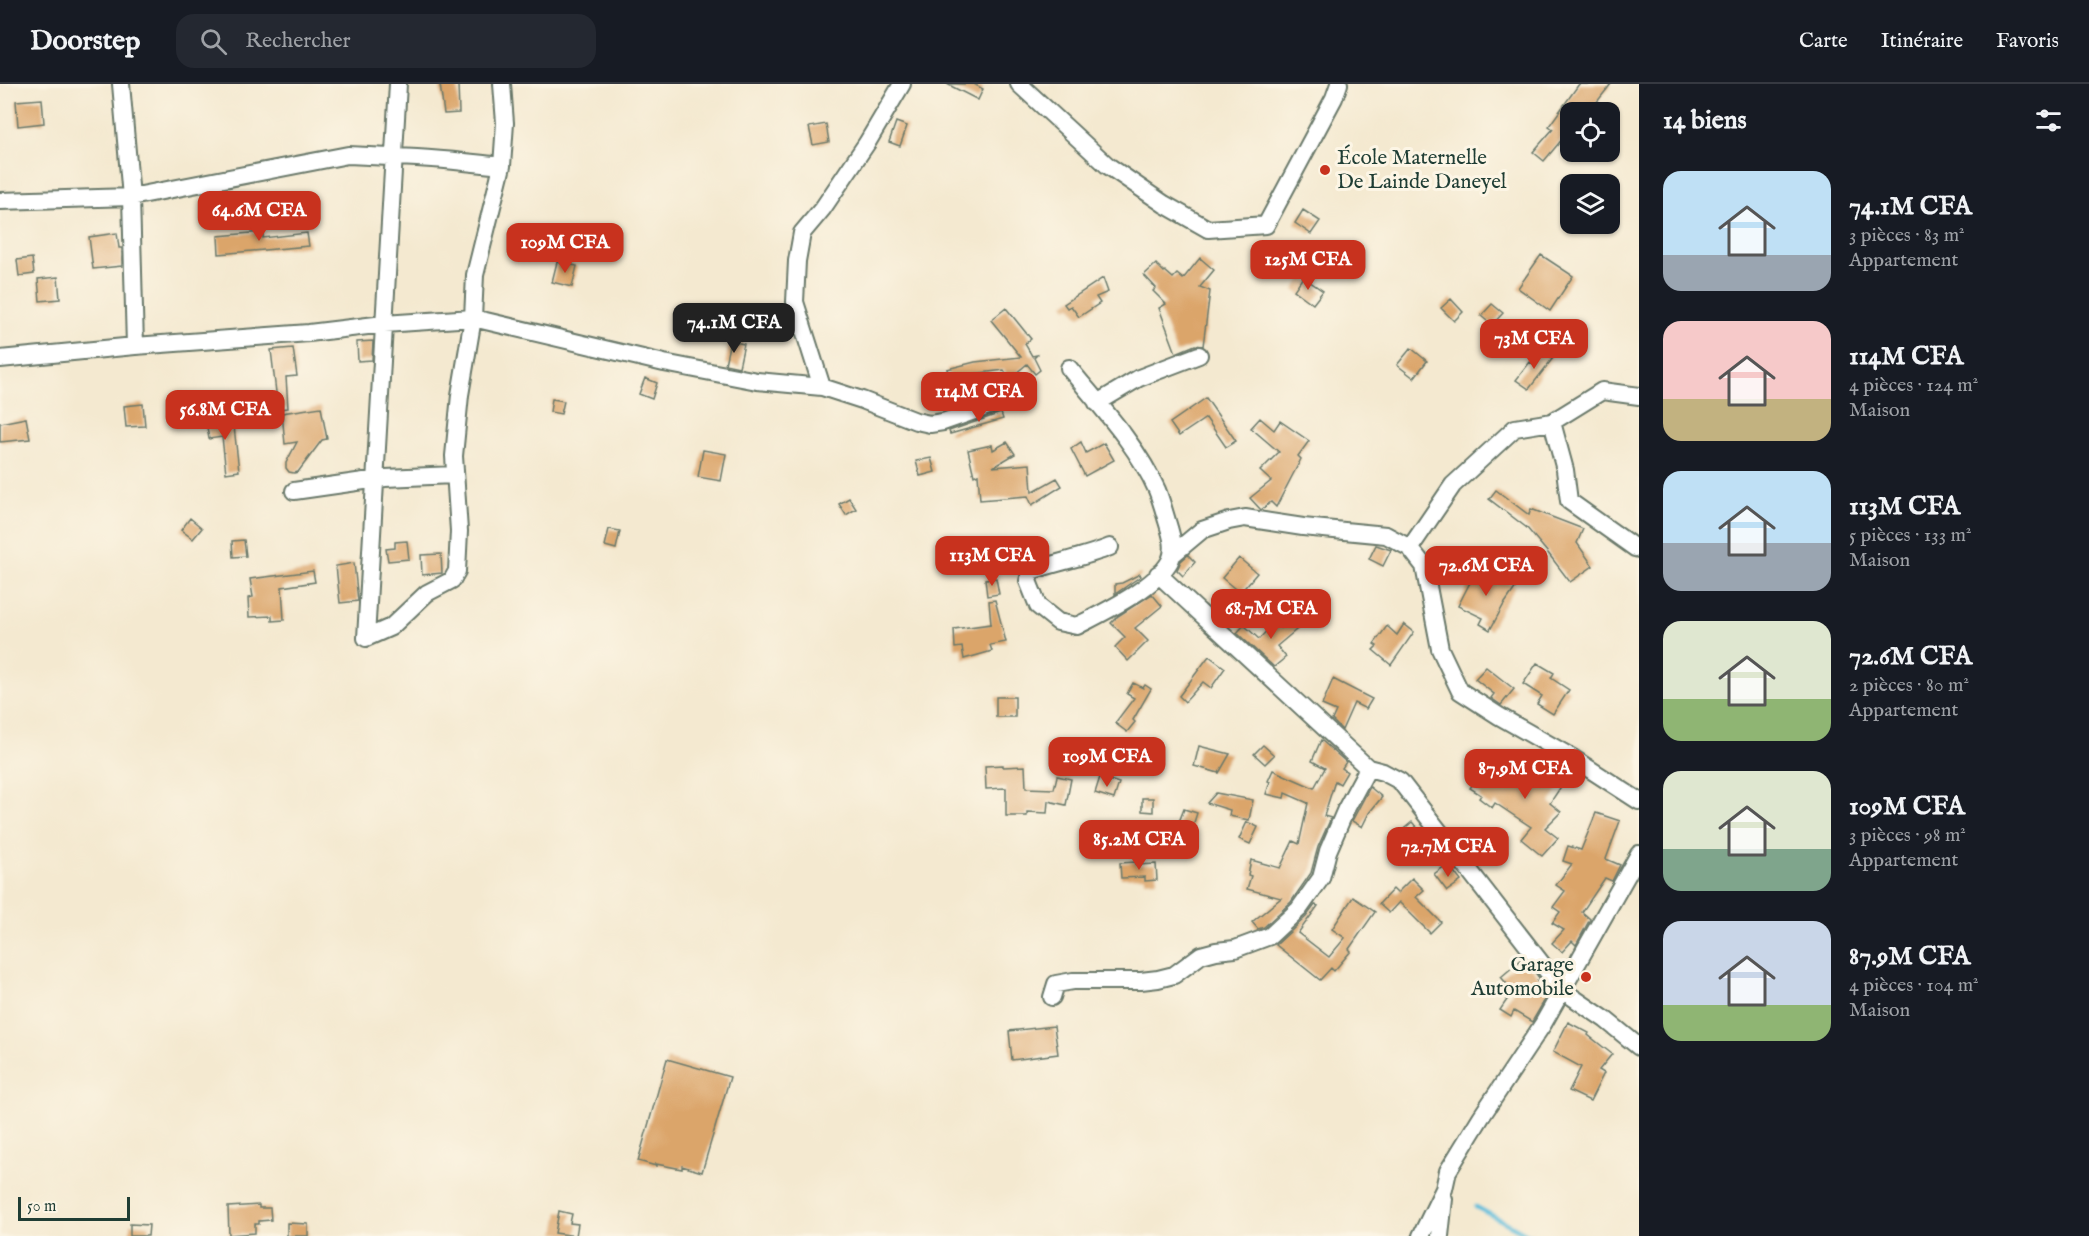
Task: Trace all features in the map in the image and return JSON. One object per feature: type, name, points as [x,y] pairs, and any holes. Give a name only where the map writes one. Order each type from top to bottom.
[{"type":"street","points":[[121,84],[131,197],[135,346]]},
{"type":"street","points":[[398,84],[366,638],[391,627],[427,594],[452,580],[458,571],[459,531],[454,456],[460,395],[473,318],[475,275],[501,166],[505,123],[502,84]]},
{"type":"street","points":[[822,387],[795,302],[797,261],[802,233],[823,208],[867,143],[902,84]]},
{"type":"street","points":[[1019,84],[1107,165],[1164,204],[1208,229],[1266,225],[1334,98],[1339,84]]},
{"type":"street","points":[[0,201],[131,197],[348,155],[440,159],[501,166]]},
{"type":"street","points":[[0,359],[473,318],[664,363],[757,381],[822,387],[915,421],[930,424],[944,422],[1003,401]]},
{"type":"street","points":[[1097,403],[1139,378],[1199,355]]},
{"type":"street","points":[[1069,368],[1144,464],[1158,492],[1173,541],[1172,555],[1158,574],[1131,597],[1077,626],[1058,622],[1038,606],[1028,581],[1031,571],[1110,547]]},
{"type":"street","points":[[1410,548],[1453,486],[1515,428],[1552,422],[1602,391],[1639,396]]},
{"type":"street","points":[[1552,422],[1565,470],[1569,501],[1639,549]]},
{"type":"street","points":[[294,491],[375,479],[454,475]]},
{"type":"street","points":[[1172,555],[1202,530],[1245,518],[1303,527],[1386,535],[1410,548],[1424,566],[1440,649],[1460,691],[1498,716],[1571,757],[1639,801]]},
{"type":"street","points":[[1158,574],[1368,768],[1383,772],[1400,781],[1562,990],[1606,1020],[1639,1047]]},
{"type":"street","points":[[1052,997],[1056,984],[1073,981],[1141,981],[1174,975],[1200,955],[1235,949],[1270,936],[1299,909],[1321,878],[1328,851],[1346,809],[1368,768]]},
{"type":"street","points":[[1440,1236],[1448,1171],[1543,1024],[1639,854]]},
{"type":"street","points":[[1421,1236],[1444,1189]]},
{"type":"building","points":[[440,84],[458,84],[459,113],[444,114]]},
{"type":"building","points":[[947,84],[974,84],[983,89],[978,100]]},
{"type":"building","points":[[1579,84],[1611,84],[1597,102],[1566,102]]},
{"type":"building","points":[[42,99],[44,123],[18,126],[16,101]]},
{"type":"building","points":[[1560,111],[1560,142],[1544,161],[1533,152],[1553,129],[1549,126]]},
{"type":"building","points":[[896,122],[907,126],[900,146],[889,142]]},
{"type":"building","points":[[826,124],[829,142],[813,145],[809,127]]},
{"type":"building","points":[[1303,210],[1320,221],[1311,234],[1295,223]]},
{"type":"building","points":[[263,232],[263,238],[307,233],[309,246],[219,254],[218,236]]},
{"type":"building","points":[[117,233],[119,248],[122,248],[122,266],[93,269],[89,237]]},
{"type":"building","points":[[1541,255],[1573,276],[1550,311],[1518,288]]},
{"type":"building","points":[[32,258],[34,274],[19,276],[17,260]]},
{"type":"building","points":[[1200,258],[1214,270],[1200,287],[1210,291],[1203,346],[1195,345],[1176,353],[1159,308],[1166,304],[1153,291],[1156,288],[1144,275],[1156,264],[1173,278],[1177,274],[1183,279]]},
{"type":"building","points":[[557,262],[577,266],[572,287],[552,282]]},
{"type":"building","points":[[58,277],[60,299],[40,301],[38,279]]},
{"type":"building","points":[[1303,277],[1323,291],[1313,304],[1294,290]]},
{"type":"building","points":[[1103,278],[1108,292],[1096,297],[1100,303],[1079,317],[1071,306],[1067,308],[1064,304]]},
{"type":"building","points":[[1451,299],[1463,312],[1454,321],[1441,308]]},
{"type":"building","points":[[1492,304],[1503,313],[1492,325],[1481,316]]},
{"type":"building","points":[[1006,308],[1031,339],[1025,344],[1032,356],[1037,355],[1034,358],[1040,370],[1035,374],[1027,364],[1009,379],[1004,370],[973,374],[975,390],[955,391],[952,376],[949,377],[947,369],[975,362],[1021,357],[991,320]]},
{"type":"building","points":[[373,341],[372,360],[358,361],[357,342]]},
{"type":"building","points":[[730,341],[744,344],[739,367],[725,364]]},
{"type":"building","points":[[293,348],[297,376],[286,377],[288,408],[278,409],[271,350]]},
{"type":"building","points":[[1411,348],[1427,361],[1414,378],[1397,365]]},
{"type":"building","points":[[1538,351],[1553,358],[1529,389],[1516,380],[1530,362],[1532,363]]},
{"type":"building","points":[[645,378],[657,383],[652,399],[639,394]]},
{"type":"building","points":[[1206,398],[1236,441],[1226,447],[1206,418],[1179,436],[1170,423]]},
{"type":"building","points":[[552,399],[564,401],[561,414],[550,412]]},
{"type":"building","points":[[143,404],[145,426],[126,427],[124,406]]},
{"type":"building","points":[[321,407],[327,439],[322,440],[298,472],[289,472],[286,463],[297,442],[285,444],[282,413]]},
{"type":"building","points":[[1001,413],[1003,419],[950,434],[949,431]]},
{"type":"building","points":[[229,417],[229,419],[233,418],[239,471],[226,473],[222,437],[209,439],[206,421]]},
{"type":"building","points":[[26,418],[30,439],[0,442],[0,423]]},
{"type":"building","points":[[1260,418],[1274,430],[1280,421],[1309,441],[1298,456],[1301,459],[1276,507],[1271,502],[1261,510],[1250,498],[1271,481],[1260,471],[1279,452],[1251,428]]},
{"type":"building","points":[[1007,442],[1015,454],[993,467],[1030,464],[1032,492],[1057,478],[1062,486],[1032,505],[1028,496],[980,500],[978,474],[974,476],[968,450],[992,445],[993,450]]},
{"type":"building","points":[[1081,442],[1086,453],[1104,443],[1114,460],[1085,476],[1071,449]]},
{"type":"building","points":[[703,450],[726,454],[721,481],[698,477]]},
{"type":"building","points":[[931,458],[935,472],[920,476],[916,461]]},
{"type":"building","points":[[1496,490],[1529,515],[1531,509],[1583,529],[1577,543],[1593,566],[1570,582],[1527,528],[1489,499]]},
{"type":"building","points":[[849,498],[856,509],[846,515],[839,504]]},
{"type":"building","points":[[190,518],[202,528],[193,539],[181,530]]},
{"type":"building","points":[[609,529],[620,531],[616,549],[605,546]]},
{"type":"building","points":[[244,540],[246,556],[233,557],[232,541]]},
{"type":"building","points":[[407,541],[409,559],[388,561],[386,549],[395,548],[395,542]]},
{"type":"building","points":[[1376,545],[1391,550],[1383,566],[1369,559]]},
{"type":"building","points":[[441,554],[442,573],[422,575],[421,555]]},
{"type":"building","points":[[1188,555],[1195,562],[1183,576],[1177,570],[1181,561]]},
{"type":"building","points":[[1239,558],[1257,573],[1240,593],[1222,578]]},
{"type":"building","points":[[354,563],[358,601],[340,603],[336,566]]},
{"type":"building","points":[[1478,567],[1516,587],[1490,630],[1480,624],[1483,618],[1458,606]]},
{"type":"building","points":[[313,571],[315,582],[282,587],[284,620],[272,621],[272,616],[249,617],[248,598],[253,597],[250,579]]},
{"type":"building","points":[[1140,574],[1141,576],[1115,594],[1115,584]]},
{"type":"building","points":[[996,578],[999,594],[987,596],[985,579]]},
{"type":"building","points":[[1152,594],[1162,606],[1135,628],[1148,641],[1128,661],[1115,647],[1125,637],[1111,623]]},
{"type":"building","points":[[995,600],[1006,642],[990,645],[992,651],[964,659],[962,647],[955,648],[954,629],[991,624],[989,601]]},
{"type":"building","points":[[1287,617],[1302,625],[1277,646],[1286,657],[1274,667],[1237,633],[1244,625],[1259,639],[1274,623],[1280,628]]},
{"type":"building","points":[[1404,624],[1414,632],[1391,665],[1373,650],[1377,646],[1374,644],[1387,626],[1397,635]]},
{"type":"building","points":[[1209,656],[1225,668],[1211,688],[1203,682],[1185,702],[1179,696]]},
{"type":"building","points":[[1537,663],[1554,673],[1551,678],[1569,690],[1553,714],[1537,704],[1542,696],[1523,684]]},
{"type":"building","points":[[1486,667],[1514,689],[1501,705],[1491,698],[1494,694],[1475,679]]},
{"type":"building","points":[[1333,679],[1372,699],[1366,709],[1354,703],[1342,730],[1332,720],[1336,711],[1322,705]]},
{"type":"building","points":[[1133,683],[1143,688],[1145,685],[1151,689],[1133,720],[1135,722],[1127,732],[1115,723],[1134,698],[1127,694]]},
{"type":"building","points":[[996,697],[1015,697],[1015,717],[996,717]]},
{"type":"building","points":[[1321,740],[1346,762],[1342,768],[1347,772],[1340,784],[1335,781],[1324,816],[1331,818],[1318,847],[1311,873],[1291,902],[1264,927],[1258,929],[1252,922],[1281,898],[1247,889],[1251,876],[1248,875],[1251,860],[1280,868],[1293,841],[1299,844],[1308,803],[1285,793],[1284,798],[1266,794],[1270,782],[1268,781],[1273,770],[1314,788],[1325,768],[1312,761]]},
{"type":"building","points":[[1263,745],[1274,755],[1265,764],[1254,754]]},
{"type":"building","points":[[1199,746],[1230,754],[1219,773],[1194,766]]},
{"type":"building","points":[[1558,762],[1570,769],[1566,775],[1568,776],[1550,803],[1561,812],[1545,828],[1558,838],[1542,856],[1521,839],[1531,827],[1495,803],[1492,808],[1479,798],[1481,795],[1470,788],[1473,784],[1468,780],[1478,765],[1493,775],[1498,770],[1525,788],[1534,767],[1550,774]]},
{"type":"building","points":[[1003,765],[1003,767],[1025,766],[1026,788],[1054,789],[1057,776],[1071,779],[1066,805],[1048,801],[1047,813],[1027,812],[1027,816],[1006,816],[1006,788],[986,789],[985,766]]},
{"type":"building","points":[[1100,777],[1119,783],[1114,799],[1095,793]]},
{"type":"building","points":[[1370,787],[1382,797],[1369,813],[1362,827],[1352,821]]},
{"type":"building","points":[[1216,793],[1253,800],[1249,820],[1229,816],[1230,810],[1207,803]]},
{"type":"building","points":[[1142,798],[1153,798],[1153,812],[1142,811]]},
{"type":"building","points":[[1184,809],[1197,813],[1191,832],[1177,827]]},
{"type":"building","points":[[1596,813],[1620,821],[1606,859],[1620,865],[1612,881],[1605,878],[1582,912],[1590,919],[1576,945],[1572,941],[1562,952],[1552,943],[1564,930],[1552,923],[1560,912],[1553,907],[1565,891],[1556,885],[1572,864],[1563,861],[1568,846],[1581,850]]},
{"type":"building","points":[[1247,822],[1258,827],[1250,844],[1239,839]]},
{"type":"building","points":[[1412,822],[1427,839],[1414,850],[1400,832]]},
{"type":"building","points":[[1136,862],[1136,865],[1156,864],[1157,880],[1145,881],[1145,877],[1121,878],[1120,863]]},
{"type":"building","points":[[1448,864],[1461,881],[1447,891],[1434,874]]},
{"type":"building","points":[[1412,878],[1424,890],[1416,897],[1441,922],[1430,933],[1399,902],[1389,913],[1379,904],[1393,889],[1397,893]]},
{"type":"building","points":[[1353,897],[1375,912],[1349,949],[1351,951],[1334,971],[1331,968],[1320,980],[1276,945],[1306,917],[1315,905],[1318,906],[1298,933],[1329,957],[1345,938],[1332,929]]},
{"type":"building","points":[[1521,960],[1529,969],[1531,967],[1540,979],[1537,981],[1550,991],[1532,1022],[1514,1011],[1511,1017],[1500,1010],[1513,991],[1501,977]]},
{"type":"building","points":[[1568,1022],[1589,1033],[1588,1035],[1612,1054],[1599,1070],[1604,1073],[1590,1101],[1569,1091],[1581,1067],[1553,1052]]},
{"type":"building","points":[[1054,1026],[1058,1054],[1012,1060],[1009,1031]]},
{"type":"building","points":[[667,1059],[730,1077],[702,1172],[682,1166],[682,1169],[638,1161]]},
{"type":"building","points":[[259,1205],[259,1208],[270,1208],[271,1220],[259,1221],[259,1224],[255,1224],[255,1233],[229,1235],[228,1207]]},
{"type":"building","points":[[559,1211],[572,1214],[570,1223],[578,1224],[576,1236],[555,1233]]},
{"type":"building","points":[[287,1223],[308,1224],[308,1236],[287,1236]]},
{"type":"building","points":[[130,1224],[149,1225],[148,1236],[130,1236]]},
{"type":"waterway","points":[[1476,1207],[1531,1236]]},
{"type":"place","name":"École Maternelle De Lainde Daneyel","points":[[1325,170]]},
{"type":"place","name":"Garage Automobile","points":[[1586,977]]}]
